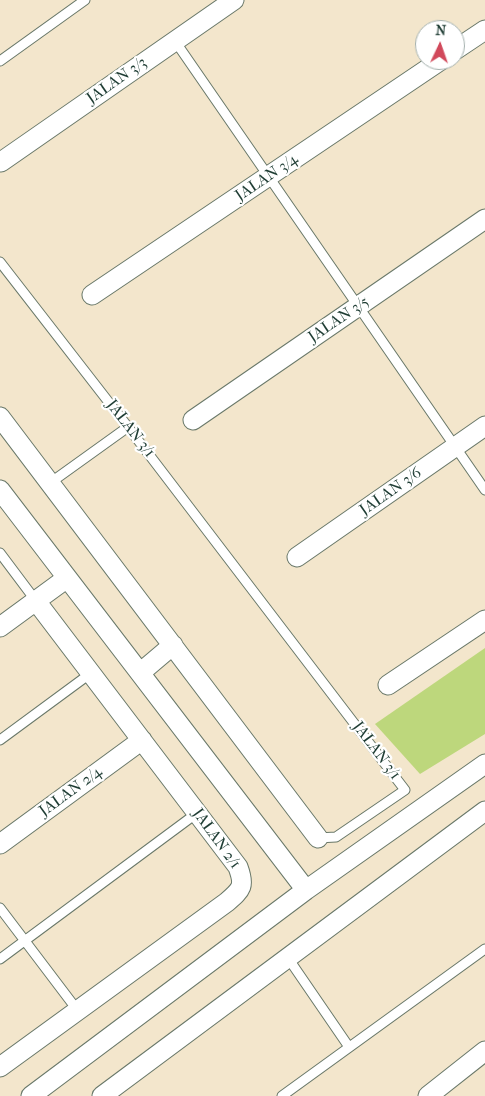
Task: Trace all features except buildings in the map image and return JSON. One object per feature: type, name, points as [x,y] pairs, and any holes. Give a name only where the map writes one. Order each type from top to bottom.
[{"type":"street","name":"JALAN 3/3","points":[[1,162],[234,0]]},
{"type":"street","points":[[465,43],[485,30]]},
{"type":"street","name":"JALAN 3/4","points":[[92,295],[426,70]]},
{"type":"street","name":"JALAN 3/5","points":[[193,420],[485,219]]},
{"type":"street","name":"JALAN 3/1","points":[[0,417],[318,838]]},
{"type":"street","name":"JALAN 3/6","points":[[298,557],[485,426]]},
{"type":"street","points":[[0,490],[306,890]]},
{"type":"street","points":[[0,627],[67,578]]},
{"type":"street","name":"JALAN 2/1","points":[[0,1067],[227,902],[240,890],[243,880],[238,867],[36,601]]},
{"type":"street","points":[[388,686],[485,620]]},
{"type":"street","points":[[140,673],[173,645]]},
{"type":"street","name":"JALAN 2/4","points":[[0,844],[142,740]]},
{"type":"street","points":[[42,1093],[306,890],[485,764]]},
{"type":"street","points":[[102,1096],[485,812]]},
{"type":"street","points":[[428,1096],[485,1052]]},
{"type":"lane","points":[[0,61],[85,0]]},
{"type":"lane","points":[[175,41],[485,490]]},
{"type":"lane","name":"JALAN 3/1","points":[[0,262],[405,790],[336,837],[318,838]]},
{"type":"lane","points":[[50,482],[128,427]]},
{"type":"lane","points":[[0,553],[36,601]]},
{"type":"lane","points":[[0,740],[91,673]]},
{"type":"lane","points":[[0,959],[197,813]]},
{"type":"lane","points":[[0,908],[79,1011]]},
{"type":"lane","points":[[282,1096],[485,949]]},
{"type":"lane","points":[[288,958],[350,1047]]},
{"type":"green space","points":[[485,648],[485,734],[420,774],[375,724]]}]
